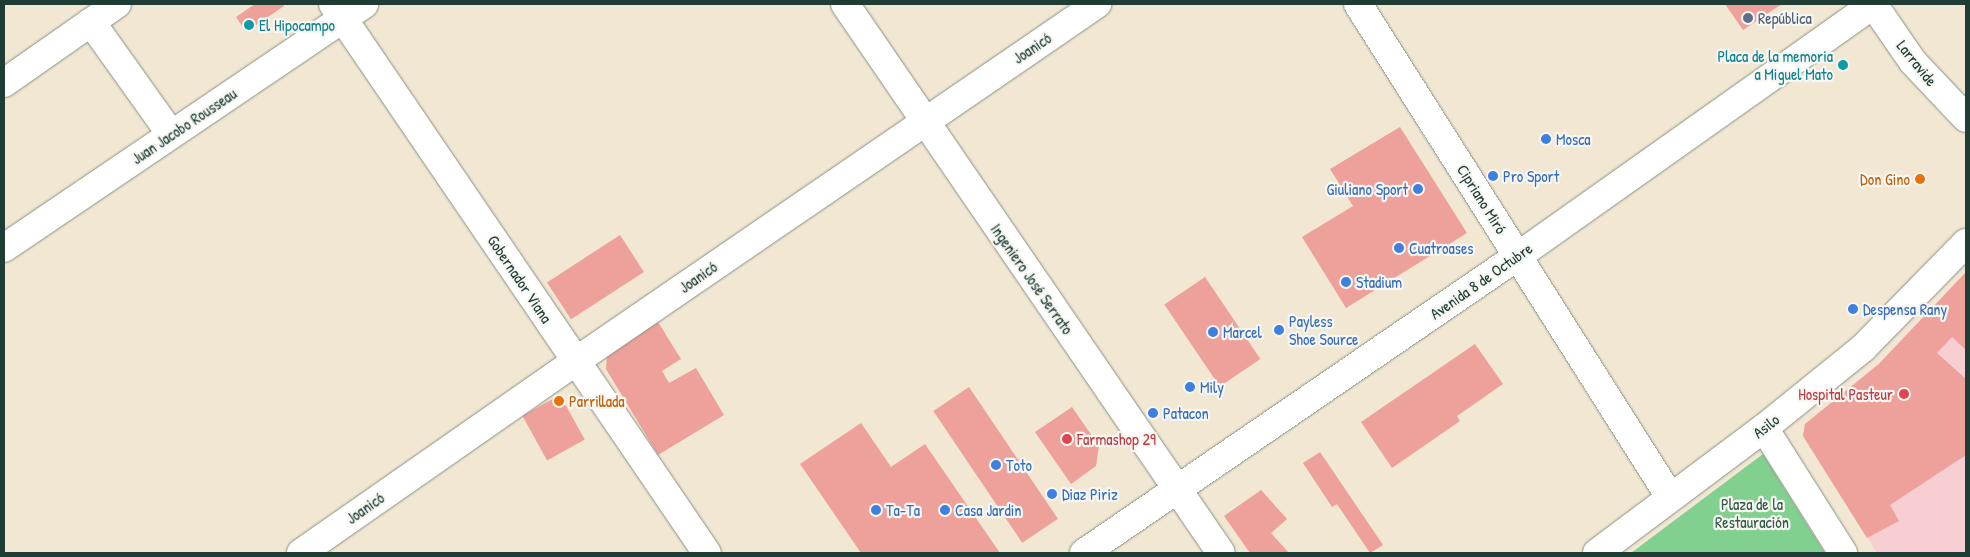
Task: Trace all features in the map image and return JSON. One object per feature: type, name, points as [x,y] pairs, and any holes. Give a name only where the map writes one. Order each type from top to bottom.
[{"type":"street","points":[[4,83],[117,4]]},
{"type":"street","name":"Ingeniero José Serrato","points":[[845,4],[1221,553]]},
{"type":"street","name":"Joanicó","points":[[300,553],[576,361],[1097,4]]},
{"type":"street","name":"Cipriano Miró","points":[[1358,4],[1670,497]]},
{"type":"street","name":"Avenida 8 de Octubre","points":[[1084,553],[1518,256],[1874,4]]},
{"type":"street","name":"Larravide","points":[[1874,4],[1913,62],[1966,118]]},
{"type":"street","name":"Juan Jacobo Rousseau","points":[[4,248],[171,134],[347,9]]},
{"type":"street","name":"Gobernador Viana","points":[[347,9],[576,361],[707,553]]},
{"type":"street","points":[[91,22],[171,134]]},
{"type":"street","name":"Asilo","points":[[1597,553],[1764,428],[1863,348],[1966,243]]},
{"type":"street","points":[[1764,428],[1843,553]]},
{"type":"shaded area","name":"Hospital Pasteur","points":[[1966,272],[1966,553],[1877,553],[1803,436],[1805,424],[1879,363]]},
{"type":"green space","name":"Plaza de la Restauración","points":[[1763,454],[1825,553],[1631,553]]},
{"type":"building","name":"El Hipocampo","points":[[255,4],[282,4],[284,6],[246,32],[236,17]]},
{"type":"building","name":"República","points":[[1725,4],[1782,4],[1743,30]]},
{"type":"building","points":[[1400,127],[1467,233],[1346,308],[1302,237],[1353,206],[1330,169]]},
{"type":"building","points":[[620,235],[644,272],[571,319],[547,282]]},
{"type":"building","name":"Hospital Pasteur","points":[[1966,272],[1966,350],[1952,337],[1937,353],[1966,379],[1966,455],[1890,505],[1899,521],[1867,538],[1803,436],[1805,424],[1879,364]]},
{"type":"building","name":"Marcel","points":[[1205,277],[1260,359],[1220,386],[1164,304]]},
{"type":"building","points":[[658,322],[681,359],[662,371],[669,383],[696,368],[724,415],[658,455],[606,369],[607,354]]},
{"type":"building","points":[[1475,344],[1503,384],[1457,416],[1460,421],[1392,468],[1361,422]]},
{"type":"building","name":"Toto","points":[[969,387],[1058,519],[1022,543],[933,411]]},
{"type":"building","points":[[560,395],[585,440],[547,460],[522,416]]},
{"type":"building","name":"Farmashop 29","points":[[1072,407],[1099,446],[1096,466],[1071,484],[1035,432]]},
{"type":"building","name":"Ta-Ta","points":[[861,423],[891,467],[925,444],[1000,553],[861,553],[800,464]]},
{"type":"building","points":[[1320,452],[1383,545],[1370,553],[1337,504],[1332,507],[1303,463]]},
{"type":"building","points":[[1261,490],[1287,519],[1271,533],[1289,553],[1250,553],[1224,516]]},
{"type":"place","name":"República","points":[[1748,18]]},
{"type":"place","name":"El Hipocampo","points":[[249,25]]},
{"type":"place","name":"Placa de la memoria a Miguel Mato","points":[[1843,65]]},
{"type":"place","name":"Mosca","points":[[1546,139]]},
{"type":"place","name":"Pro Sport","points":[[1493,176]]},
{"type":"place","name":"Don Gino","points":[[1920,179]]},
{"type":"place","name":"Giuliano Sport","points":[[1418,189]]},
{"type":"place","name":"Cuatroases","points":[[1399,248]]},
{"type":"place","name":"Stadium","points":[[1346,282]]},
{"type":"place","name":"Despensa Rany","points":[[1853,309]]},
{"type":"place","name":"Payless Shoe Source","points":[[1279,330]]},
{"type":"place","name":"Marcel","points":[[1213,332]]},
{"type":"place","name":"Mily","points":[[1190,387]]},
{"type":"place","name":"Hospital Pasteur","points":[[1904,394]]},
{"type":"place","name":"Parrillada","points":[[559,401]]},
{"type":"place","name":"Patacon","points":[[1153,413]]},
{"type":"place","name":"Farmashop 29","points":[[1067,439]]},
{"type":"place","name":"Toto","points":[[996,465]]},
{"type":"place","name":"Diaz Piriz","points":[[1052,494]]},
{"type":"place","name":"Ta-Ta","points":[[876,510]]},
{"type":"place","name":"Casa Jardin","points":[[945,510]]}]
